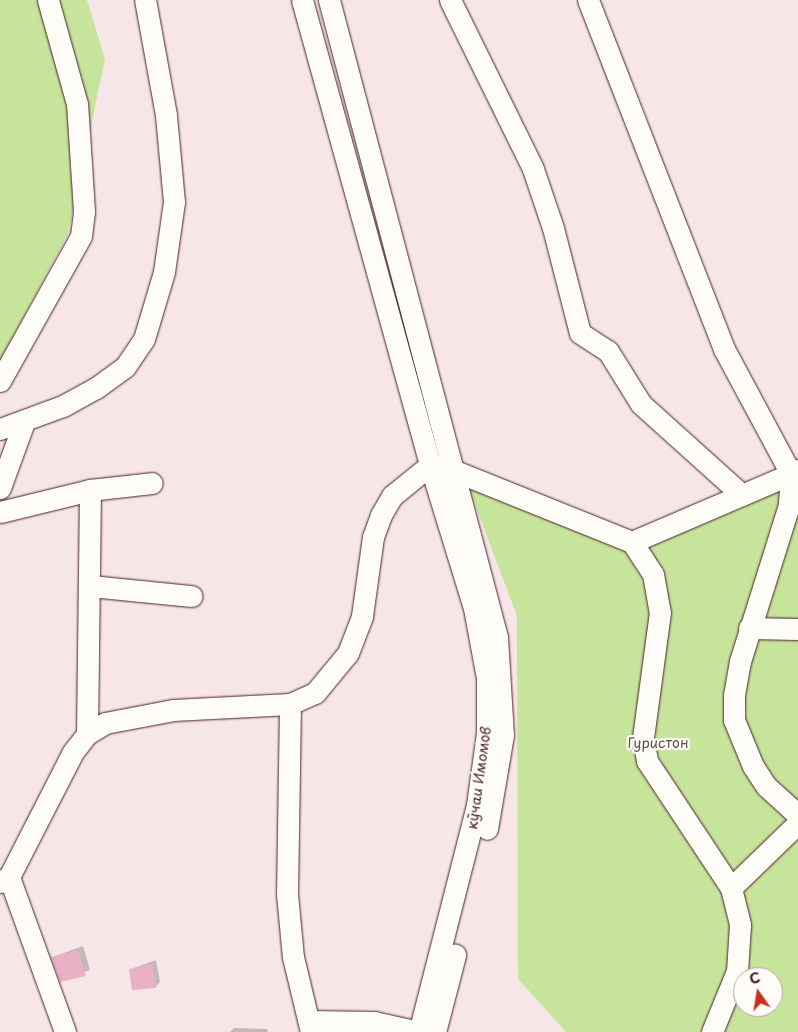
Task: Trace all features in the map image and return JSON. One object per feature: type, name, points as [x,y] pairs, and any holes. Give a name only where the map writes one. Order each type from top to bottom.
[{"type":"street","points":[[0,381],[81,236],[84,211],[77,104],[48,0]]},
{"type":"street","points":[[0,429],[24,422],[63,406],[124,367],[144,339],[159,291],[172,236],[173,179],[156,46],[145,0]]},
{"type":"street","name":"кӯчаи Имомов","points":[[302,0],[430,465],[482,642],[488,715],[466,858],[419,1032]]},
{"type":"street","name":"кӯчаи Имомов","points":[[329,0],[450,469],[498,637],[504,714],[492,807],[435,1032]]},
{"type":"street","points":[[450,0],[532,169],[553,228],[580,333],[613,357],[641,404],[742,496]]},
{"type":"street","points":[[588,0],[724,349],[795,472],[790,504],[749,628],[734,694],[734,720],[752,766],[766,786],[798,815]]},
{"type":"street","points":[[0,488],[24,422]]},
{"type":"street","points":[[65,1032],[4,879],[72,752],[88,734],[130,716],[290,704],[315,693],[348,653],[362,616],[373,537],[381,515],[392,496],[430,465],[450,469],[632,542],[653,574],[660,612],[643,738],[647,761],[731,888],[740,925],[740,958],[712,1032]]},
{"type":"street","points":[[632,542],[795,472]]},
{"type":"street","points":[[0,512],[90,490],[152,483]]},
{"type":"street","points":[[88,734],[85,689],[91,586],[90,490]]},
{"type":"street","points":[[91,586],[192,596]]},
{"type":"street","points":[[749,628],[798,629]]},
{"type":"street","points":[[290,704],[287,894],[293,957],[310,1026],[374,1022],[419,1032]]},
{"type":"street","points":[[731,888],[798,823]]},
{"type":"green space","points":[[0,0],[87,0],[105,59],[68,234],[0,361]]},
{"type":"green space","name":"Гуристон","points":[[798,471],[798,1032],[566,1032],[518,979],[517,616],[465,478],[640,538]]},
{"type":"building","points":[[78,950],[86,976],[60,982],[51,957]]},
{"type":"building","points":[[152,964],[156,988],[132,990],[129,969]]}]
